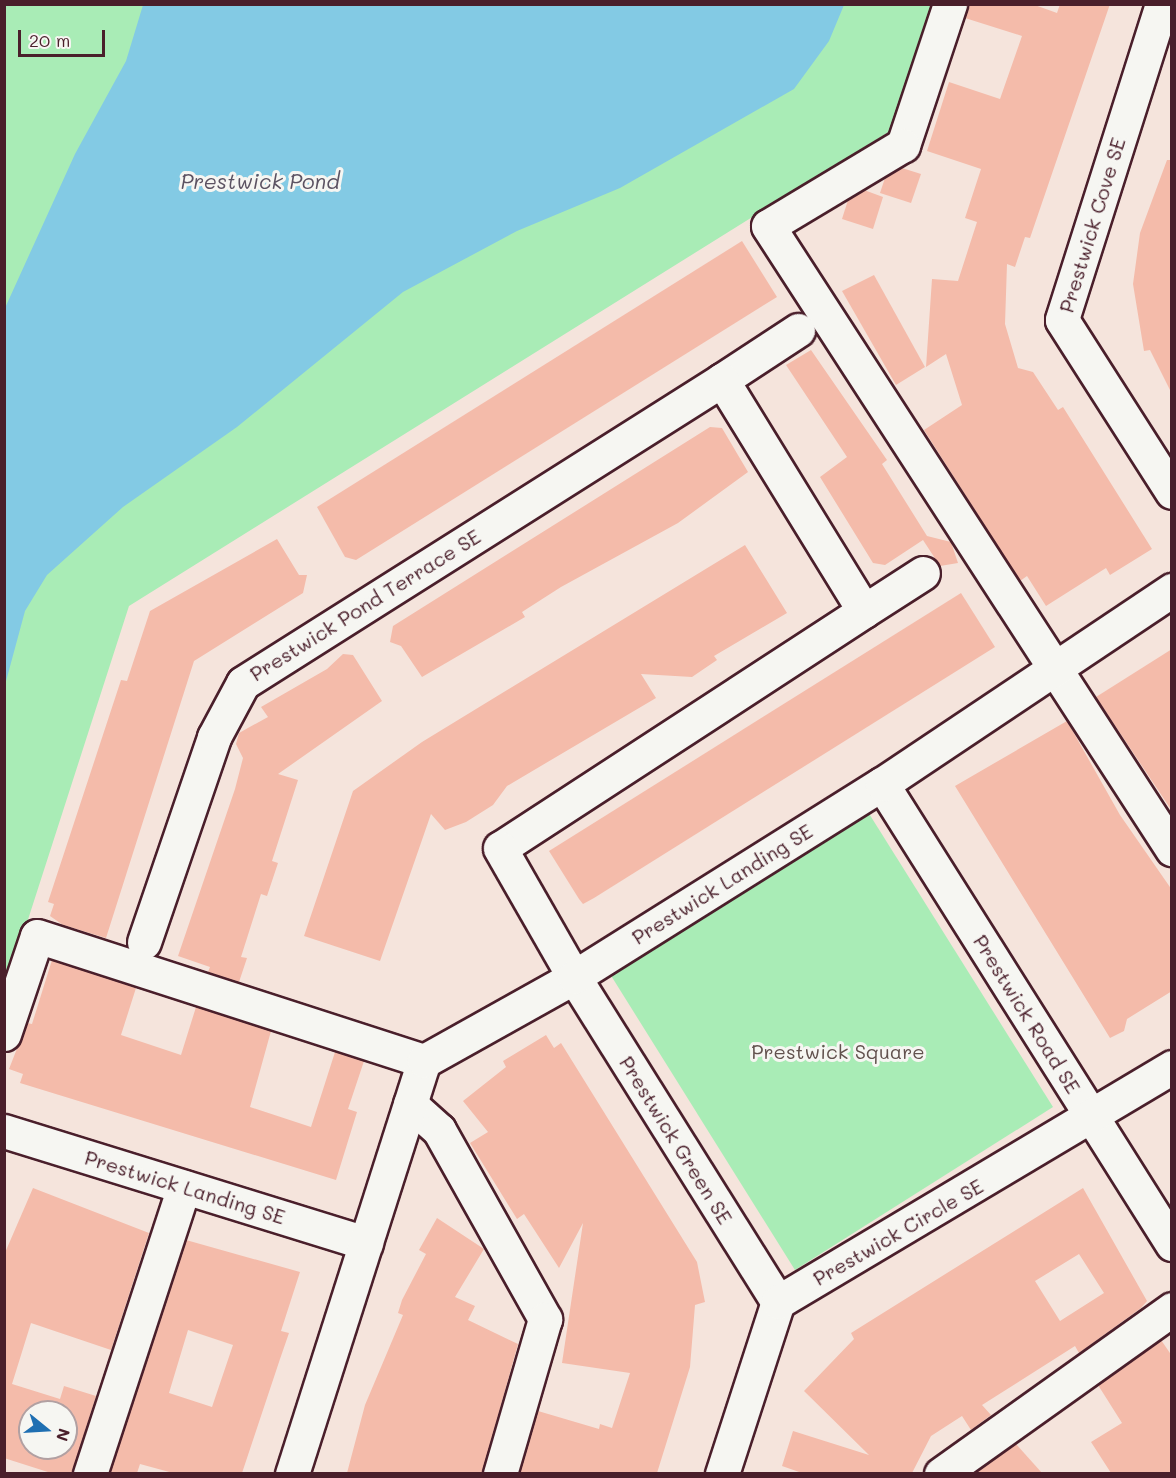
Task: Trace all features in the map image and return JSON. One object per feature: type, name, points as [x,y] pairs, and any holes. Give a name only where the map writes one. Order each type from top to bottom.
[{"type":"street","points":[[950,4],[903,145],[768,226],[1052,666],[1168,837]]},
{"type":"street","name":"Prestwick Cove SE","points":[[1162,4],[1062,320],[1172,492]]},
{"type":"street","name":"Prestwick Pond Terrace SE","points":[[144,942],[214,737],[243,683],[798,330]]},
{"type":"street","points":[[722,380],[864,611]]},
{"type":"street","points":[[574,977],[500,849],[923,573]]},
{"type":"street","name":"Prestwick Landing SE","points":[[424,1061],[574,977],[882,784],[1052,666],[1172,590]]},
{"type":"street","name":"Prestwick Road SE","points":[[882,784],[1172,1244]]},
{"type":"street","points":[[4,1034],[37,936],[424,1061],[292,1473]]},
{"type":"street","name":"Prestwick Green SE","points":[[574,977],[778,1302]]},
{"type":"street","name":"Prestwick Circle SE","points":[[778,1302],[1092,1118],[1172,1067]]},
{"type":"street","points":[[410,1104],[439,1130],[545,1319],[500,1473]]},
{"type":"street","name":"Prestwick Landing SE","points":[[4,1131],[366,1243]]},
{"type":"street","points":[[90,1473],[183,1187]]},
{"type":"street","points":[[722,1473],[778,1302]]},
{"type":"street","points":[[941,1473],[1172,1309]]},
{"type":"green space","name":"Prestwick Pond","points":[[5,5],[942,5],[903,123],[129,606],[5,991]]},
{"type":"green space","name":"Prestwick Square","points":[[868,812],[1053,1107],[795,1270],[610,974]]},
{"type":"water","name":"Prestwick Pond","points":[[143,4],[844,5],[829,41],[794,89],[620,188],[517,231],[403,292],[237,427],[123,507],[47,575],[25,611],[5,685],[5,308],[75,154],[126,61]]},
{"type":"building","points":[[968,4],[1032,4],[1057,13],[1060,4],[1110,4],[1030,238],[1025,237],[1015,267],[1007,264],[1005,324],[1018,368],[1033,372],[1058,410],[1063,407],[1152,549],[1110,575],[1106,568],[1046,606],[1027,576],[1020,581],[924,430],[962,405],[946,354],[926,367],[932,279],[958,281],[977,222],[965,218],[981,169],[927,151],[949,82],[1000,99],[1022,36],[965,18]]},
{"type":"building","points":[[1167,160],[1172,160],[1172,394],[1150,350],[1144,351],[1133,284],[1140,233]]},
{"type":"building","points":[[902,168],[921,174],[911,203],[880,193],[885,178]]},
{"type":"building","points":[[864,190],[883,197],[873,229],[842,219],[848,200]]},
{"type":"building","points":[[742,241],[777,297],[356,560],[345,557],[317,507]]},
{"type":"building","points":[[874,275],[925,367],[896,385],[842,291]]},
{"type":"building","points":[[811,350],[887,460],[882,464],[927,536],[951,542],[958,563],[940,566],[923,540],[885,565],[873,563],[820,477],[847,457],[786,365]]},
{"type":"building","points":[[710,427],[722,428],[748,472],[678,523],[561,587],[522,612],[525,617],[422,677],[401,646],[390,642],[393,626]]},
{"type":"building","points":[[277,539],[299,575],[307,575],[303,593],[194,661],[106,938],[63,925],[50,916],[54,904],[48,902],[121,680],[127,681],[150,611]]},
{"type":"building","points":[[745,545],[787,613],[714,656],[717,660],[692,677],[641,674],[656,698],[507,786],[493,805],[466,822],[445,830],[431,814],[380,961],[304,936],[353,791],[422,742]]},
{"type":"building","points":[[961,593],[995,647],[583,904],[549,851]]},
{"type":"building","points":[[1172,649],[1172,811],[1096,697]]},
{"type":"building","points":[[343,654],[353,655],[382,701],[278,774],[298,780],[272,861],[278,863],[267,896],[261,894],[241,957],[247,958],[239,982],[208,972],[210,967],[178,956],[235,789],[243,758],[236,744],[239,733],[268,717],[261,707],[327,669]]},
{"type":"building","points":[[1067,721],[1120,815],[1172,890],[1172,991],[1127,1019],[1124,1031],[1110,1038],[955,786]]},
{"type":"building","points":[[52,960],[136,988],[121,1035],[181,1055],[196,1007],[271,1031],[250,1107],[311,1127],[335,1052],[364,1061],[348,1109],[357,1112],[336,1180],[20,1083],[23,1074],[9,1069],[27,1023],[32,1024]]},
{"type":"building","points":[[546,1035],[554,1048],[561,1043],[697,1262],[705,1302],[695,1305],[690,1367],[657,1473],[520,1473],[538,1411],[599,1429],[600,1424],[612,1428],[630,1373],[562,1363],[583,1223],[559,1268],[524,1214],[517,1219],[470,1143],[488,1132],[463,1101],[506,1067],[503,1061]]},
{"type":"building","points":[[33,1188],[149,1233],[111,1350],[31,1323],[12,1384],[60,1399],[64,1386],[96,1396],[78,1454],[78,1400],[18,1400],[18,1460],[76,1460],[72,1473],[51,1473],[4,1458],[4,1255]]},
{"type":"building","points":[[1083,1188],[1147,1301],[1141,1308],[1079,1353],[1075,1346],[982,1405],[991,1415],[971,1430],[962,1416],[931,1436],[912,1473],[802,1473],[782,1466],[793,1431],[869,1455],[804,1391],[854,1339],[851,1333]],"holes":[[[1079,1254],[1104,1293],[1060,1321],[1035,1281]]]},
{"type":"building","points":[[437,1218],[484,1249],[455,1297],[475,1306],[468,1320],[518,1344],[482,1473],[347,1473],[365,1405],[403,1315],[398,1313],[402,1300],[426,1254],[419,1250]]},
{"type":"building","points":[[186,1240],[300,1272],[281,1331],[289,1333],[242,1473],[173,1473],[140,1464],[137,1473],[110,1473]],"holes":[[[188,1330],[233,1345],[212,1407],[169,1393]]]},
{"type":"building","points":[[1161,1340],[1172,1356],[1172,1473],[1111,1473],[1091,1442],[1122,1423],[1098,1385]]},
{"type":"building","points":[[1016,1444],[1042,1473],[974,1473]]}]
